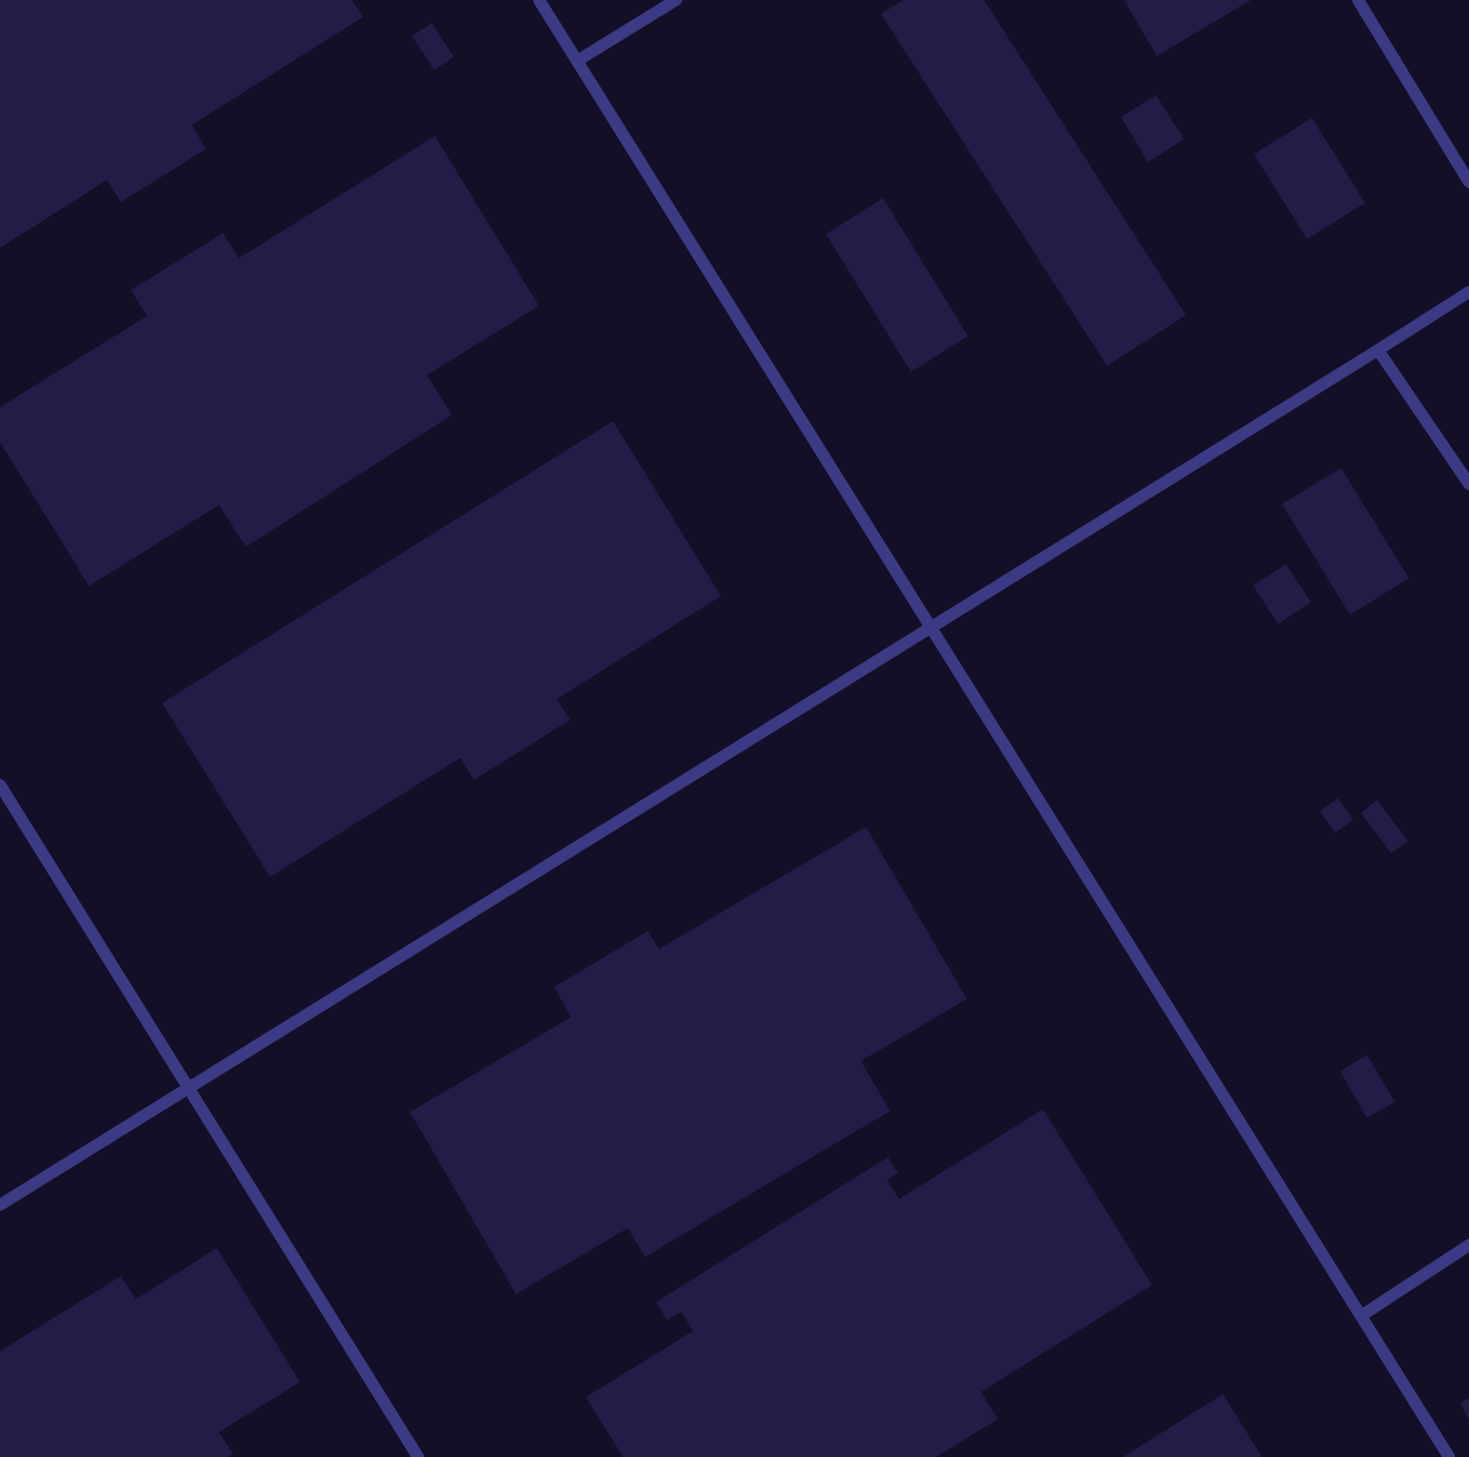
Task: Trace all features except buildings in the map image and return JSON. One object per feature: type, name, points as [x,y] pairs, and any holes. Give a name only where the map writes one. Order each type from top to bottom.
[{"type":"lane","points":[[540,0],[1449,1457]]},
{"type":"lane","points":[[578,61],[676,0]]},
{"type":"lane","points":[[1358,0],[1469,182]]},
{"type":"lane","points":[[0,1205],[1469,292]]},
{"type":"lane","points":[[1378,350],[1469,484]]},
{"type":"lane","points":[[0,785],[418,1457]]},
{"type":"lane","points":[[1361,1316],[1469,1245]]}]
